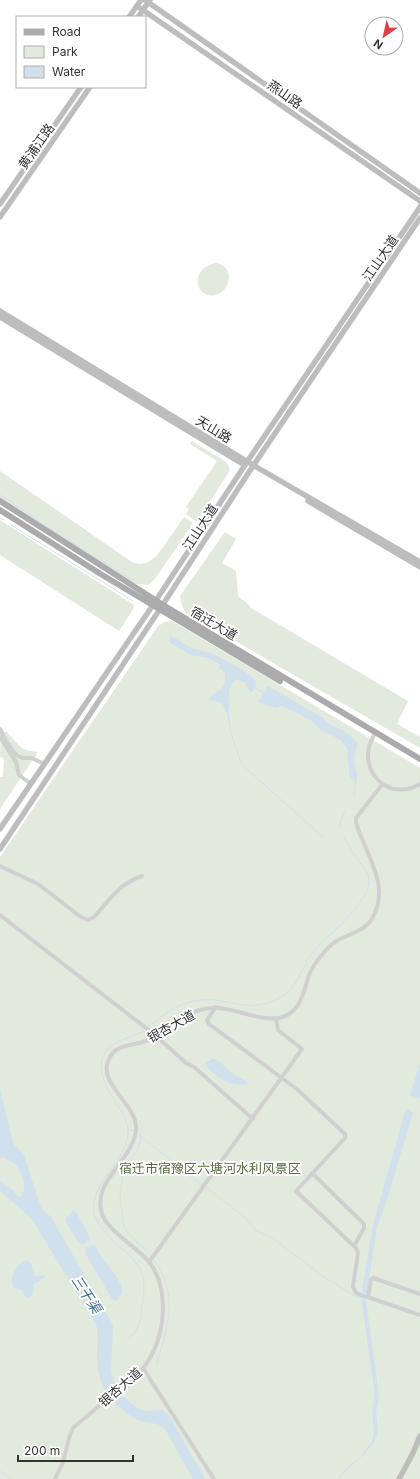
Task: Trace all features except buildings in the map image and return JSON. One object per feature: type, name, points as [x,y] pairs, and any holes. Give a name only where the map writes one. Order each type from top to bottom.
[{"type":"main road","name":"宿迁大道","points":[[0,501],[161,607],[375,734],[420,759]]},
{"type":"main road","name":"宿迁大道","points":[[0,510],[155,603]]},
{"type":"main road","name":"宿迁大道","points":[[375,734],[420,763]]},
{"type":"street","points":[[130,16],[141,0]]},
{"type":"street","points":[[139,16],[147,1]]},
{"type":"street","name":"燕山路","points":[[147,1],[420,193]]},
{"type":"street","name":"燕山路","points":[[137,6],[420,201]]},
{"type":"street","name":"黄浦江路","points":[[0,204],[80,88]]},
{"type":"street","name":"黄浦江路","points":[[0,218],[89,88]]},
{"type":"street","name":"江山大道","points":[[0,829],[155,603],[246,463],[420,207]]},
{"type":"street","name":"江山大道","points":[[0,849],[252,467],[420,218]]},
{"type":"street","name":"天山路","points":[[0,311],[252,467],[420,567]]},
{"type":"street","name":"天山路","points":[[0,317],[246,463]]},
{"type":"street","name":"天山路","points":[[252,467],[420,562]]},
{"type":"street","points":[[0,729],[16,755],[23,758],[32,758],[44,764]]},
{"type":"street","points":[[375,734],[368,752],[368,758],[374,774],[382,785],[390,788],[408,789],[420,784]]},
{"type":"street","points":[[0,737],[16,762],[19,775],[31,784]]},
{"type":"street","points":[[149,1262],[282,1079],[302,1049],[278,1030],[276,1018],[288,1015],[297,1007],[310,971],[328,948],[337,940],[363,928],[374,916],[378,901],[378,878],[356,822],[356,818],[382,785]]},
{"type":"street","points":[[0,866],[33,881],[81,917],[88,920],[96,915],[118,888],[142,876]]},
{"type":"street","points":[[0,915],[143,1026],[186,1064],[194,1067],[253,1119]]},
{"type":"street","points":[[216,1007],[207,1020],[209,1024],[298,1090],[346,1136],[296,1191],[354,1246],[358,1253],[353,1286],[354,1290],[358,1295],[420,1315]]},
{"type":"street","name":"银杏大道","points":[[55,1479],[63,1462],[73,1428],[143,1368],[153,1353],[163,1315],[161,1291],[158,1280],[149,1262],[108,1224],[101,1213],[101,1195],[105,1186],[125,1157],[136,1132],[136,1124],[133,1113],[110,1082],[107,1070],[108,1062],[112,1054],[120,1048],[147,1040],[176,1021],[201,1009],[216,1007],[265,1018],[276,1018]]},
{"type":"street","points":[[312,1173],[364,1224],[364,1228],[354,1246]]},
{"type":"street","points":[[368,1297],[372,1280],[374,1278],[420,1294]]},
{"type":"street","points":[[143,1368],[214,1479]]},
{"type":"street","points":[[399,1479],[420,1436]]},
{"type":"street","points":[[403,1479],[420,1444]]},
{"type":"green space","points":[[216,263],[223,266],[228,271],[228,283],[219,294],[205,294],[200,289],[198,283],[200,273],[205,267]]},
{"type":"green space","points":[[192,441],[227,463],[230,470],[197,522],[186,514],[189,509],[186,507],[217,461],[190,444]]},
{"type":"green space","points":[[0,471],[132,562],[138,564],[149,562],[157,555],[184,517],[193,523],[155,579],[148,585],[136,584],[43,527],[0,498]]},
{"type":"green space","points":[[0,520],[134,605],[119,631],[0,555]]},
{"type":"green space","points":[[225,532],[236,539],[222,563],[236,571],[238,596],[251,608],[408,701],[397,724],[420,737],[420,748],[185,612],[180,596]]},
{"type":"green space","name":"宿迁市宿豫区六塘河水利风景区","points":[[172,621],[420,768],[420,1479],[0,1479],[0,857],[158,626],[165,622]]},
{"type":"green space","points":[[1,732],[7,732],[23,748],[38,752],[0,809],[0,777],[3,777],[4,758],[0,757]]},
{"type":"water","points":[[170,636],[192,648],[212,654],[241,669],[256,682],[254,689],[251,693],[245,683],[237,679],[229,690],[229,708],[228,713],[226,712],[222,703],[209,699],[222,688],[225,682],[225,673],[219,668],[220,664],[208,658],[191,655],[170,643]]},
{"type":"water","points":[[268,686],[322,717],[330,725],[344,731],[356,741],[357,744],[354,760],[357,782],[351,779],[349,775],[347,756],[348,750],[341,740],[321,730],[312,721],[282,706],[275,708],[258,702]]},
{"type":"water","points":[[212,1059],[216,1059],[235,1075],[249,1083],[231,1083],[220,1078],[205,1065]]},
{"type":"water","points":[[420,1063],[420,1097],[419,1099],[410,1095]]},
{"type":"water","name":"三干渠","points":[[0,1089],[13,1143],[24,1154],[39,1202],[43,1210],[51,1217],[113,1325],[111,1372],[120,1393],[138,1408],[147,1411],[162,1410],[169,1415],[205,1479],[193,1479],[162,1426],[134,1418],[118,1406],[107,1393],[100,1378],[98,1368],[98,1336],[96,1324],[31,1218],[0,1191],[0,1180],[19,1197],[24,1192],[23,1179],[17,1166],[3,1157],[0,1158]]},
{"type":"water","points":[[406,1108],[413,1113],[386,1203],[377,1227],[366,1300],[379,1394],[376,1412],[378,1432],[374,1443],[359,1459],[337,1479],[359,1458],[372,1442],[374,1432],[372,1412],[375,1394],[361,1296],[373,1225]]},
{"type":"water","points":[[73,1210],[76,1212],[91,1239],[82,1245],[78,1242],[66,1222],[66,1218]]},
{"type":"water","points":[[92,1245],[96,1246],[119,1281],[122,1293],[117,1301],[112,1299],[85,1253],[86,1248]]},
{"type":"water","points":[[26,1260],[31,1264],[35,1277],[41,1275],[45,1276],[34,1284],[33,1294],[28,1298],[21,1289],[14,1288],[12,1284],[16,1268]]},
{"type":"waterway","points":[[0,495],[55,532],[132,580]]},
{"type":"waterway","points":[[0,518],[4,520]]},
{"type":"waterway","points":[[11,525],[133,601]]},
{"type":"waterway","points":[[255,688],[265,693]]},
{"type":"waterway","points":[[228,713],[231,734],[242,765],[323,837]]},
{"type":"waterway","points":[[354,795],[356,782]]},
{"type":"waterway","points":[[340,828],[340,822],[345,812]]},
{"type":"waterway","points":[[147,1028],[173,1009],[190,1002],[209,1000],[258,1005],[274,1000],[287,993],[297,981],[314,951],[347,918],[363,899],[367,889],[369,877],[344,837]]},
{"type":"waterway","points":[[129,1338],[135,1332],[140,1321],[144,1290],[143,1278],[140,1268],[111,1239],[102,1228],[94,1214],[94,1201],[98,1190],[123,1151],[127,1140],[128,1129],[122,1112],[103,1079],[101,1064],[106,1051],[111,1046],[145,1030]]},
{"type":"waterway","points":[[128,1129],[133,1131]]},
{"type":"waterway","points":[[139,1135],[202,1185]]},
{"type":"waterway","points":[[141,1136],[138,1149],[123,1173],[120,1196],[124,1227],[150,1255]]},
{"type":"waterway","points":[[207,1188],[247,1219],[256,1231],[271,1237],[324,1277],[362,1299]]},
{"type":"waterway","points":[[154,1260],[162,1273],[169,1297],[167,1326],[157,1364]]},
{"type":"waterway","points":[[0,1471],[11,1479]]}]
